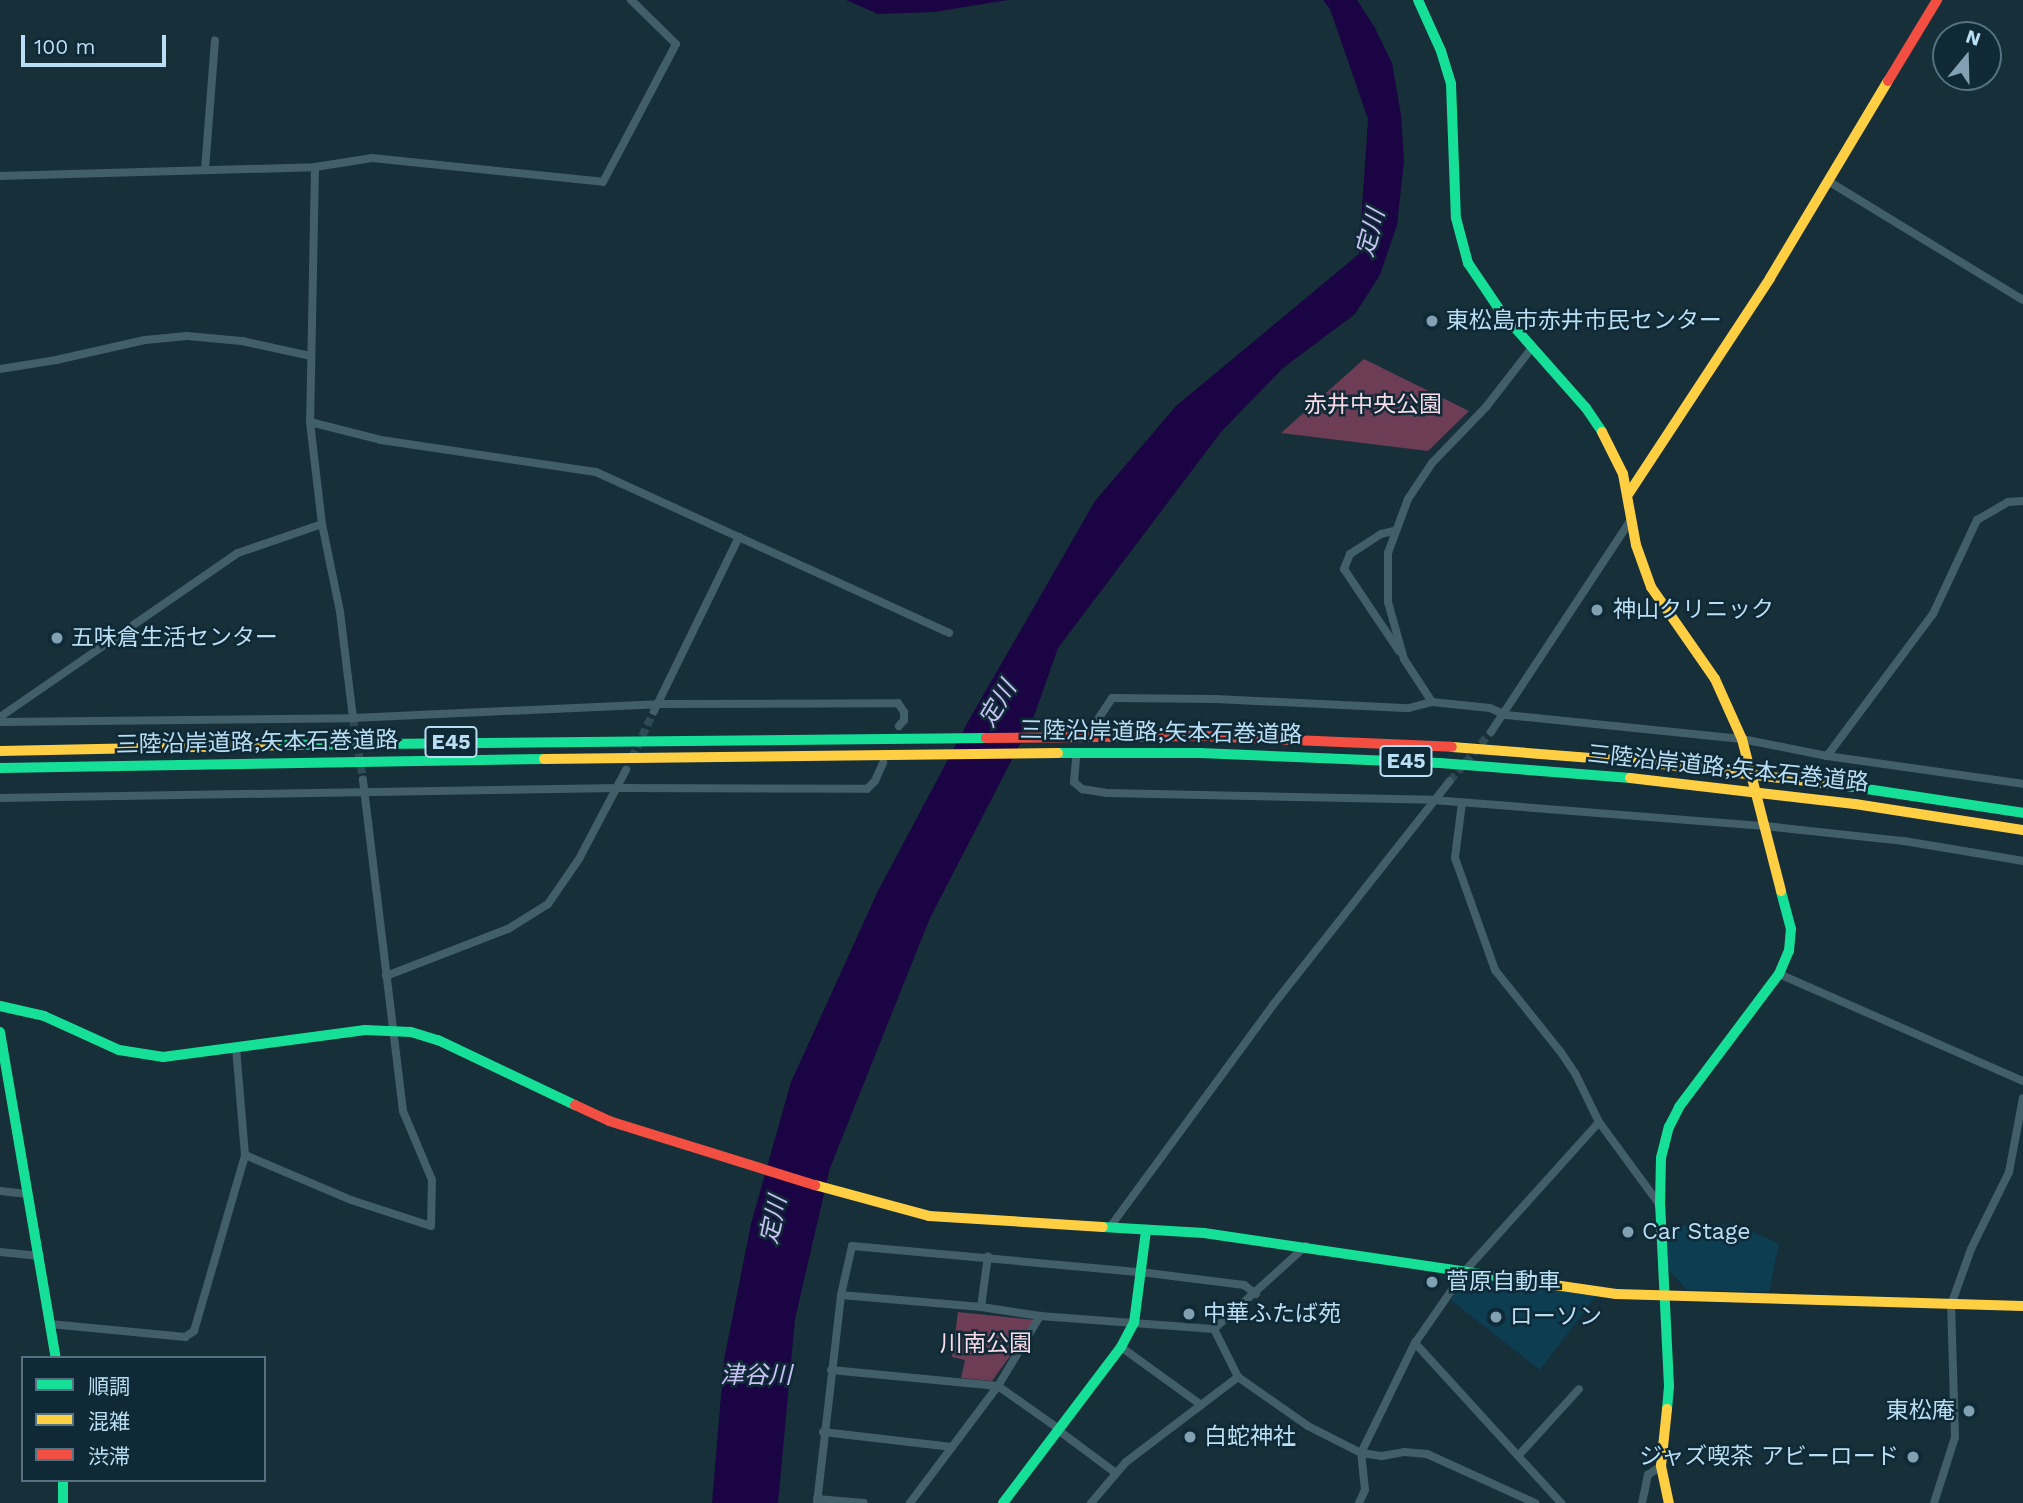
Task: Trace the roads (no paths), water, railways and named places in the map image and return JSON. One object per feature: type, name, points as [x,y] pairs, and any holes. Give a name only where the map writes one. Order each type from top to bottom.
[{"type":"main road","points":[[1418,0],[1441,51],[1451,84],[1456,218],[1468,263],[1482,287],[1531,349],[1586,408],[1610,445],[1629,493],[1630,521],[1651,587],[1667,614],[1715,679],[1742,739],[1791,929],[1788,951],[1779,974],[1679,1107],[1669,1127],[1661,1158],[1660,1205],[1668,1386],[1661,1466],[1669,1503]]},
{"type":"main road","points":[[1629,493],[1770,278],[1937,0]]},
{"type":"main road","name":"三陸沿岸道路;矢本石巻道路","points":[[0,751],[900,731],[1084,734],[1441,746],[1733,772],[2023,810]]},
{"type":"main road","name":"三陸沿岸道路;矢本石巻道路","points":[[0,768],[893,753],[1440,763],[1736,789],[2023,830]]},
{"type":"main road","points":[[0,1006],[44,1016],[103,1044],[132,1054],[172,1057],[365,1030],[392,1029],[438,1041],[609,1121],[751,1167],[929,1216],[1204,1233],[1616,1294],[2023,1306]]},
{"type":"main road","points":[[0,1032],[56,1356]]},
{"type":"main road","points":[[1003,1503],[1121,1347],[1134,1324],[1146,1230]]},
{"type":"main road","points":[[63,1503],[64,1482]]},
{"type":"street","points":[[0,176],[314,167],[372,158],[603,182],[676,44],[631,0]]},
{"type":"street","points":[[205,170],[215,40]]},
{"type":"street","points":[[314,167],[310,422],[322,524],[340,612],[353,718]]},
{"type":"street","points":[[1828,181],[2023,300]]},
{"type":"street","points":[[0,369],[56,360],[145,340],[187,336],[242,341],[311,356]]},
{"type":"street","points":[[1404,659],[1388,601],[1388,553],[1394,531],[1408,499],[1432,463],[1486,407],[1531,349]]},
{"type":"street","points":[[310,422],[381,440],[596,472],[949,633]]},
{"type":"street","points":[[1827,756],[1933,614],[1976,520],[2008,502],[2023,501]]},
{"type":"street","points":[[1491,732],[1506,715],[1630,521]]},
{"type":"street","points":[[0,719],[238,553],[322,524]]},
{"type":"street","points":[[1394,531],[1381,534],[1350,554],[1344,569],[1432,702]]},
{"type":"street","points":[[656,708],[739,537]]},
{"type":"street","points":[[1094,725],[1112,698],[1214,699],[1409,708],[1432,702],[1490,708],[1506,715],[1742,739],[1827,756],[2023,784]]},
{"type":"street","points":[[0,719],[353,718],[898,702],[904,712],[900,731]]},
{"type":"street","points":[[1076,755],[1074,782],[1082,789],[1106,793],[1433,800],[1765,826],[1904,841],[2023,861]]},
{"type":"street","points":[[0,799],[618,788],[867,789],[875,781],[883,763]]},
{"type":"street","points":[[386,976],[508,929],[548,904],[579,859],[626,770]]},
{"type":"street","points":[[245,1155],[351,1200],[431,1226],[432,1181],[403,1111],[363,779]]},
{"type":"street","points":[[1110,1227],[1273,1005],[1450,781]]},
{"type":"street","points":[[1462,803],[1455,858],[1492,964],[1575,1073],[1599,1122],[1660,1205]]},
{"type":"street","points":[[1779,974],[2023,1081]]},
{"type":"street","points":[[50,1324],[190,1335],[194,1331],[245,1155],[236,1047]]},
{"type":"street","points":[[1934,1503],[1955,1437],[1951,1305],[1971,1248],[2009,1172],[2023,1098]]},
{"type":"street","points":[[1359,1503],[1366,1490],[1361,1453],[1415,1343],[1465,1271],[1599,1122]]},
{"type":"street","points":[[0,1191],[28,1194]]},
{"type":"street","points":[[864,1503],[817,1501],[841,1295],[852,1246],[988,1256],[1140,1272],[1244,1285],[1256,1294]]},
{"type":"street","points":[[841,1295],[981,1307],[1040,1316],[1214,1329],[1306,1247]]},
{"type":"street","points":[[0,1252],[40,1256]]},
{"type":"street","points":[[981,1307],[988,1256]]},
{"type":"street","points":[[910,1503],[999,1386],[1040,1316]]},
{"type":"street","points":[[1214,1329],[1238,1377],[1308,1426],[1361,1453],[1382,1456],[1404,1452],[1427,1454],[1535,1503]]},
{"type":"street","points":[[1415,1343],[1561,1503]]},
{"type":"street","points":[[1121,1347],[1201,1405]]},
{"type":"street","points":[[831,1370],[999,1386],[1116,1474]]},
{"type":"street","points":[[1091,1503],[1126,1462],[1238,1377]]},
{"type":"street","points":[[1518,1455],[1579,1389]]},
{"type":"street","points":[[823,1432],[952,1447]]},
{"type":"street","points":[[1642,1503],[1648,1475],[1661,1466]]},
{"type":"water","points":[[846,0],[1008,0],[934,12],[878,14]]},
{"type":"water","points":[[1323,0],[1357,0],[1375,28],[1392,63],[1401,115],[1404,162],[1397,225],[1380,275],[1355,314],[1283,368],[1221,432],[1058,648],[1033,719],[930,918],[830,1168],[795,1319],[778,1503],[712,1503],[724,1360],[751,1224],[791,1082],[878,891],[969,720],[1095,501],[1176,406],[1359,254],[1368,119],[1330,9]]},
{"type":"tunnel","points":[[632,758],[654,711]]},
{"type":"tunnel","points":[[353,718],[363,779]]},
{"type":"tunnel","points":[[1450,781],[1491,732]]},
{"type":"place","name":"東松島市赤井市民センター","points":[[1432,321]]},
{"type":"place","name":"神山クリニック","points":[[1597,610]]},
{"type":"place","name":"五味倉生活センター","points":[[57,638]]},
{"type":"place","name":"Car Stage","points":[[1628,1232]]},
{"type":"place","name":"菅原自動車","points":[[1432,1282]]},
{"type":"place","name":"中華ふたば苑","points":[[1189,1314]]},
{"type":"place","name":"ローソン","points":[[1496,1317]]},
{"type":"place","name":"東松庵","points":[[1969,1411]]},
{"type":"place","name":"白蛇神社","points":[[1190,1437]]},
{"type":"place","name":"ジャズ喫茶 アビーロード","points":[[1913,1457]]},
{"type":"water label","name":"定川","points":[[1371,233]]},
{"type":"water label","name":"定川","points":[[998,704]]},
{"type":"water label","name":"定川","points":[[774,1220]]},
{"type":"water label","name":"津谷川","points":[[756,1376]]},
{"type":"park label","name":"赤井中央公園","points":[[1373,405]]},
{"type":"park label","name":"川南公園","points":[[986,1344]]}]
